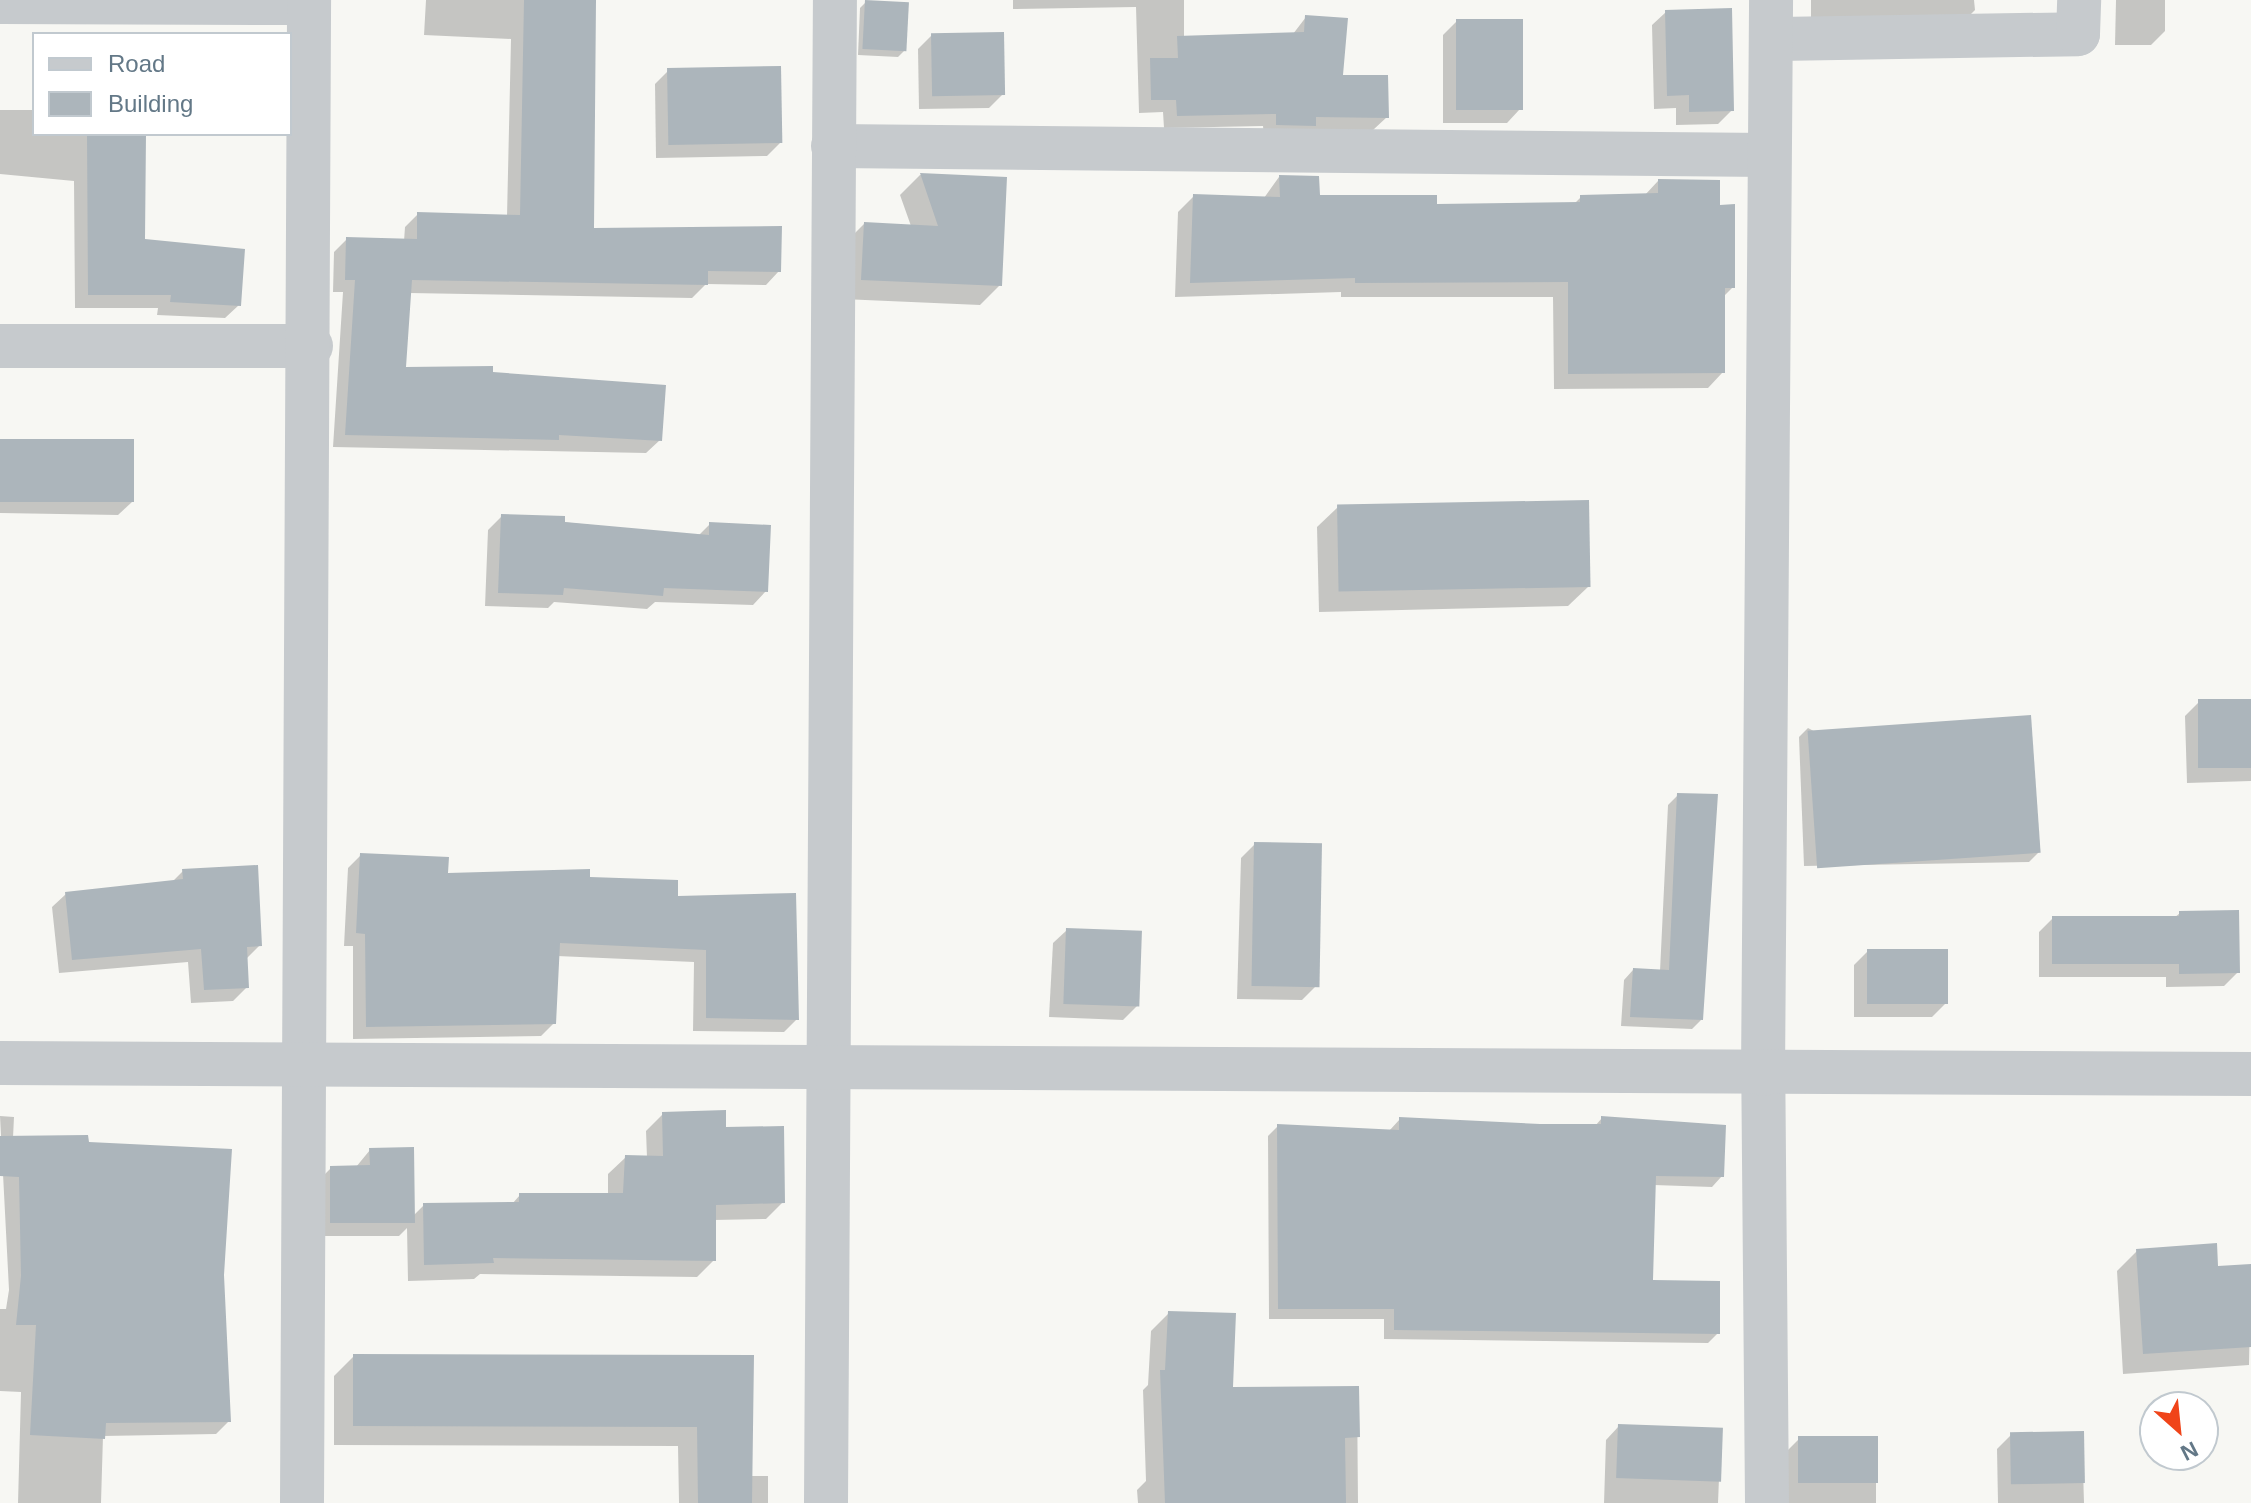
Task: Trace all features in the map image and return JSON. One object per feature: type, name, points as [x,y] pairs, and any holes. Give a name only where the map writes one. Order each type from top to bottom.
[{"type":"street","points":[[826,1503],[835,0]]},
{"type":"street","points":[[1767,1503],[1763,1074],[1771,19],[2078,34],[2079,0]]},
{"type":"street","points":[[0,2],[309,2],[311,346],[302,1503]]},
{"type":"street","points":[[833,146],[1768,155]]},
{"type":"street","points":[[0,346],[311,346]]},
{"type":"street","points":[[0,1063],[304,1061],[829,1069],[2251,1074]]},
{"type":"building","points":[[524,0],[596,0],[594,228],[782,226],[781,272],[708,271],[708,285],[412,280],[406,367],[493,366],[493,372],[666,385],[662,441],[559,435],[559,440],[345,435],[355,280],[345,280],[346,237],[417,239],[417,212],[520,215]]},
{"type":"building","points":[[865,0],[909,2],[906,51],[862,49]]},
{"type":"building","points":[[1732,8],[1734,111],[1689,112],[1689,95],[1667,96],[1665,10]]},
{"type":"building","points":[[1305,15],[1348,18],[1343,75],[1388,75],[1389,118],[1316,117],[1316,126],[1276,125],[1276,114],[1177,116],[1176,100],[1151,100],[1150,58],[1178,58],[1177,36],[1304,32]]},
{"type":"building","points":[[1456,19],[1523,19],[1523,110],[1456,110]]},
{"type":"building","points":[[1004,32],[1005,95],[932,96],[931,33]]},
{"type":"building","points":[[781,66],[782,143],[668,145],[667,68]]},
{"type":"building","points":[[87,136],[146,136],[145,239],[245,249],[241,306],[170,302],[171,295],[88,295]]},
{"type":"building","points":[[920,173],[1007,177],[1002,286],[861,280],[864,222],[938,226]]},
{"type":"building","points":[[1279,175],[1319,176],[1320,195],[1437,195],[1437,204],[1580,202],[1580,195],[1658,193],[1658,179],[1720,180],[1720,205],[1735,204],[1735,288],[1725,288],[1725,373],[1568,374],[1568,282],[1355,283],[1355,278],[1190,283],[1193,194],[1280,197]]},
{"type":"building","points":[[0,439],[134,439],[134,502],[0,502]]},
{"type":"building","points":[[1589,500],[1591,587],[1339,591],[1337,504]]},
{"type":"building","points":[[501,514],[565,516],[565,522],[709,535],[709,522],[771,525],[768,592],[664,588],[663,596],[564,588],[563,595],[498,593]]},
{"type":"building","points":[[2198,699],[2251,699],[2251,768],[2198,768]]},
{"type":"building","points":[[2031,715],[2041,853],[1817,868],[1808,731]]},
{"type":"building","points":[[1677,793],[1718,794],[1703,1020],[1630,1017],[1633,968],[1669,970]]},
{"type":"building","points":[[1254,842],[1322,843],[1319,987],[1251,986]]},
{"type":"building","points":[[360,853],[449,857],[448,873],[590,869],[590,877],[678,880],[678,896],[796,893],[799,1020],[706,1018],[706,950],[560,943],[556,1024],[366,1027],[365,934],[356,933]]},
{"type":"building","points":[[258,865],[262,946],[247,947],[249,988],[204,990],[201,949],[72,960],[65,892],[183,879],[182,869]]},
{"type":"building","points":[[2239,910],[2240,973],[2179,974],[2179,964],[2052,964],[2052,916],[2179,916],[2179,911]]},
{"type":"building","points":[[1066,928],[1142,931],[1139,1007],[1063,1004]]},
{"type":"building","points":[[1867,949],[1948,949],[1948,1004],[1867,1004]]},
{"type":"building","points":[[726,1110],[726,1127],[784,1126],[785,1203],[716,1205],[716,1261],[493,1258],[494,1263],[424,1265],[423,1203],[519,1202],[519,1193],[623,1193],[625,1155],[663,1156],[662,1112]]},
{"type":"building","points":[[1601,1116],[1726,1125],[1724,1177],[1656,1176],[1653,1280],[1720,1281],[1720,1334],[1394,1330],[1394,1309],[1278,1309],[1277,1124],[1399,1130],[1399,1117],[1601,1124]]},
{"type":"building","points":[[88,1135],[89,1142],[232,1149],[224,1275],[231,1422],[106,1423],[105,1439],[30,1435],[36,1325],[16,1325],[21,1276],[19,1177],[0,1176],[0,1136]]},
{"type":"building","points":[[414,1147],[415,1223],[330,1223],[330,1166],[370,1165],[369,1148]]},
{"type":"building","points":[[2217,1243],[2218,1266],[2251,1264],[2251,1347],[2143,1354],[2136,1249]]},
{"type":"building","points":[[1168,1311],[1236,1313],[1233,1387],[1359,1386],[1360,1437],[1345,1438],[1346,1503],[1165,1503],[1160,1370],[1165,1370]]},
{"type":"building","points":[[353,1354],[754,1355],[752,1503],[698,1503],[697,1427],[353,1426]]},
{"type":"building","points":[[1618,1424],[1723,1428],[1721,1482],[1616,1478]]},
{"type":"building","points":[[2084,1431],[2085,1483],[2011,1484],[2010,1432]]},
{"type":"building","points":[[1798,1436],[1878,1436],[1878,1483],[1798,1483]]}]
